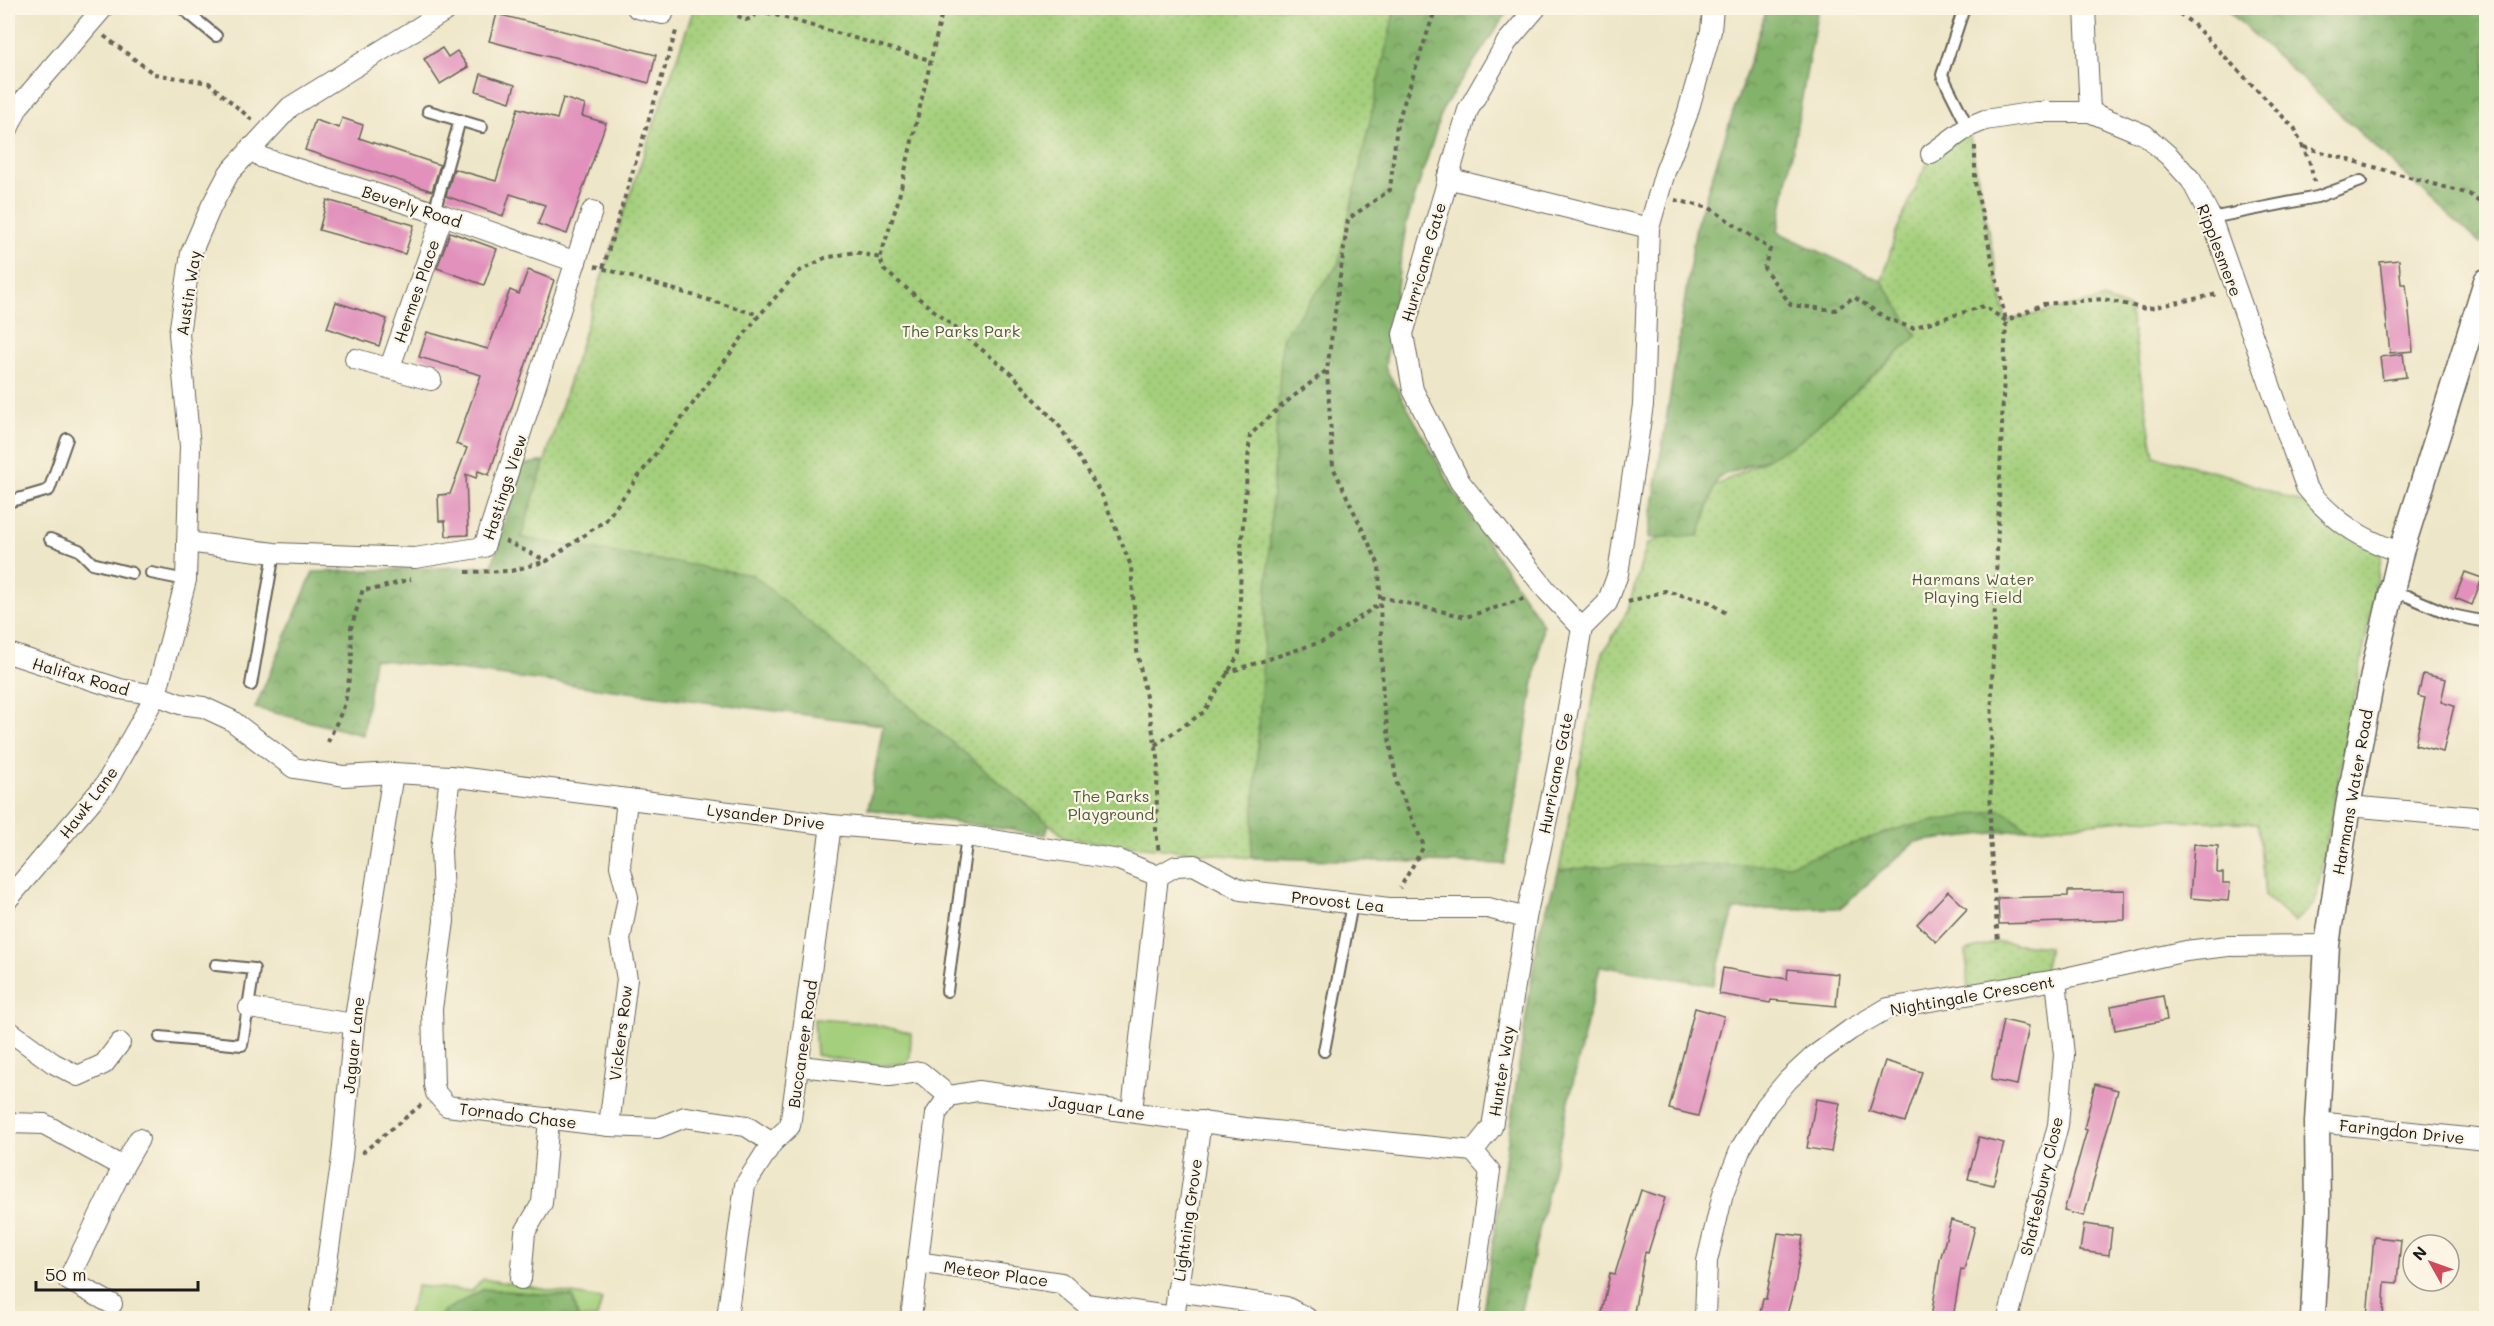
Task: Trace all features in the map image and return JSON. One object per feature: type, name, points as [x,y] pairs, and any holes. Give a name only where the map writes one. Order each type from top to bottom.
[{"type":"street","name":"Austin Way","points":[[156,695],[186,580],[190,446],[179,334],[191,253],[229,173],[290,108],[450,8]]},
{"type":"street","points":[[638,8],[671,17]]},
{"type":"street","name":"Hurricane Gate","points":[[1526,918],[1557,771],[1582,628],[1547,591],[1460,482],[1413,390],[1403,334],[1468,110],[1507,42],[1536,8]]},
{"type":"street","points":[[1582,628],[1607,603],[1618,574],[1643,405],[1649,228],[1687,114],[1711,31],[1713,8]]},
{"type":"street","points":[[2085,8],[2090,112]]},
{"type":"street","points":[[8,129],[13,104],[95,17]]},
{"type":"street","name":"Ripplesmere","points":[[1931,154],[1972,125],[2016,114],[2090,112],[2145,135],[2191,180],[2211,218],[2306,487],[2320,504],[2343,525],[2383,547],[2401,552]]},
{"type":"street","name":"Beverly Road","points":[[250,148],[263,158],[439,213],[576,262]]},
{"type":"street","points":[[1447,178],[1649,228]]},
{"type":"street","name":"Hastings View","points":[[187,542],[274,553],[415,558],[484,546],[592,211]]},
{"type":"street","name":"Hermes Place","points":[[390,367],[439,213]]},
{"type":"street","name":"Harmans Water Road","points":[[2313,1318],[2318,1211],[2317,1122],[2327,945],[2348,806],[2401,552],[2482,309],[2487,281]]},
{"type":"street","points":[[355,359],[432,380]]},
{"type":"street","name":"Halifax Road","points":[[10,659],[120,689],[156,695]]},
{"type":"street","name":"Lysander Drive","points":[[156,695],[180,704],[203,707],[231,720],[294,768],[344,776],[393,773],[450,776],[831,825],[967,836],[1119,860],[1158,876]]},
{"type":"street","name":"Hawk Lane","points":[[8,899],[105,784],[156,695]]},
{"type":"street","name":"Jaguar Lane","points":[[319,1318],[342,1157],[354,1024],[393,773]]},
{"type":"street","points":[[436,1093],[432,1009],[444,921],[441,850],[450,776]]},
{"type":"street","name":"Vickers Row","points":[[609,1126],[627,979],[620,940],[628,897],[620,866],[627,799]]},
{"type":"street","points":[[2348,806],[2487,818]]},
{"type":"street","name":"Buccaneer Road","points":[[727,1318],[746,1185],[772,1143],[790,1126],[800,1066],[831,825]]},
{"type":"street","name":"Provost Lea","points":[[1158,876],[1176,866],[1194,865],[1241,890],[1389,908],[1488,908],[1526,918]]},
{"type":"street","points":[[1132,1111],[1158,876]]},
{"type":"street","name":"Hunter Way","points":[[1473,1151],[1492,1127],[1526,918]]},
{"type":"street","name":"Nightingale Crescent","points":[[1705,1318],[1707,1262],[1723,1194],[1740,1148],[1766,1106],[1788,1080],[1823,1050],[1888,1008],[2056,980],[2186,951],[2228,946],[2327,945]]},
{"type":"street","name":"Shaftesbury Close","points":[[2008,1318],[2058,1125],[2064,1055],[2056,980]]},
{"type":"street","points":[[249,1008],[354,1024]]},
{"type":"street","points":[[8,1030],[53,1063],[78,1076],[104,1064],[120,1043]]},
{"type":"street","points":[[800,1066],[889,1076],[920,1072],[949,1096],[936,1114],[911,1318]]},
{"type":"street","name":"Jaguar Lane","points":[[949,1096],[978,1091],[1201,1121],[1473,1151]]},
{"type":"street","name":"Tornado Chase","points":[[436,1093],[447,1106],[609,1126],[658,1128],[685,1118],[746,1126],[772,1143]]},
{"type":"street","points":[[521,1279],[525,1232],[542,1203],[549,1118]]},
{"type":"street","name":"Lightning Grove","points":[[1174,1318],[1201,1121]]},
{"type":"street","name":"Faringdon Drive","points":[[2317,1122],[2487,1140]]},
{"type":"street","points":[[12,1123],[44,1124],[123,1167]]},
{"type":"street","points":[[112,1304],[68,1280],[139,1139]]},
{"type":"street","points":[[1468,1318],[1490,1172],[1473,1151]]},
{"type":"street","name":"Meteor Place","points":[[917,1262],[1061,1282],[1086,1304],[1174,1318]]},
{"type":"street","points":[[1177,1291],[1286,1307],[1307,1318]]},
{"type":"lane","points":[[182,8],[216,36]]},
{"type":"lane","points":[[1964,8],[1942,75],[1972,125]]},
{"type":"lane","points":[[428,111],[482,127]]},
{"type":"lane","points":[[439,213],[460,120]]},
{"type":"lane","points":[[2211,218],[2317,197],[2361,181]]},
{"type":"lane","points":[[8,502],[49,489],[67,439]]},
{"type":"lane","points":[[50,539],[80,550],[92,563],[132,573]]},
{"type":"lane","points":[[251,685],[274,553]]},
{"type":"lane","points":[[151,573],[186,580]]},
{"type":"lane","points":[[2391,593],[2407,596],[2452,615],[2487,622]]},
{"type":"lane","points":[[947,991],[967,836]]},
{"type":"lane","points":[[1324,1051],[1352,904]]},
{"type":"lane","points":[[160,1037],[242,1045],[254,969],[216,965]]},
{"type":"path","points":[[734,8],[736,15],[746,20],[754,17],[758,9],[930,60]]},
{"type":"path","points":[[943,8],[898,201],[880,258],[884,270],[1012,374],[1060,427],[1103,497],[1131,566],[1137,651],[1158,758],[1156,831],[1160,855],[1158,876]]},
{"type":"path","points":[[1389,908],[1424,846],[1396,784],[1383,702],[1379,565],[1333,467],[1327,370],[1348,219],[1390,190],[1397,124],[1435,10],[1438,8]]},
{"type":"path","points":[[2172,8],[2193,24],[2295,129],[2310,163],[2317,197]]},
{"type":"path","points":[[95,17],[154,74],[209,83],[257,125]]},
{"type":"path","points":[[603,268],[671,17]]},
{"type":"path","points":[[1972,125],[1975,183],[2006,321],[1992,681],[1990,802],[1990,837],[1998,942]]},
{"type":"path","points":[[2303,147],[2469,194],[2487,207]]},
{"type":"path","points":[[1658,197],[1710,208],[1770,249],[1764,268],[1791,305],[1835,310],[1854,297],[1886,318],[1912,328],[1984,306],[2006,321]]},
{"type":"path","points":[[459,573],[511,571],[547,561],[606,520],[759,315],[798,272],[825,258],[855,252],[880,258]]},
{"type":"path","points":[[576,262],[759,315]]},
{"type":"path","points":[[2006,321],[2043,304],[2103,298],[2146,309],[2236,290]]},
{"type":"path","points":[[1155,746],[1204,712],[1239,654],[1241,550],[1250,435],[1280,407],[1327,370]]},
{"type":"path","points":[[489,533],[547,561]]},
{"type":"path","points":[[328,742],[345,704],[352,659],[351,628],[363,589],[372,590],[417,578]]},
{"type":"path","points":[[1380,597],[1466,617],[1547,591]]},
{"type":"path","points":[[1607,603],[1636,601],[1665,591],[1709,602],[1729,615]]},
{"type":"path","points":[[1226,673],[1328,640],[1380,604]]},
{"type":"path","points":[[356,1159],[436,1093]]},
{"type":"green space","name":"The Parks Park","points":[[694,8],[1395,8],[1338,265],[1282,338],[1251,858],[1067,839],[753,575],[521,538],[599,285]]},
{"type":"green space","points":[[1395,8],[1510,8],[1443,108],[1406,225],[1385,367],[1455,493],[1543,625],[1505,864],[1251,858],[1250,435]]},
{"type":"green space","points":[[1767,8],[1818,8],[1778,232],[1882,281],[1917,336],[1790,450],[1718,477],[1699,536],[1648,538],[1696,226]]},
{"type":"green space","points":[[2225,8],[2486,8],[2486,227],[2480,244]]},
{"type":"green space","name":"Harmans Water Playing Field","points":[[1968,127],[2006,321],[2103,299],[2129,308],[2154,456],[2230,476],[2329,513],[2383,547],[2315,903],[2294,922],[2265,896],[2258,823],[2134,819],[2029,829],[2001,809],[1903,827],[1788,865],[1623,865],[1559,870],[1602,655],[1627,612],[1647,544],[1663,537],[1699,536],[1715,486],[1799,442],[1917,336],[1882,281],[1896,232],[1931,154]]},
{"type":"green space","points":[[572,457],[759,557],[1070,739],[1046,835],[868,809],[883,725],[374,659],[363,735],[255,708],[313,572],[492,566],[521,465]]},
{"type":"green space","points":[[2001,809],[2029,829],[1915,842],[1840,908],[1734,910],[1713,985],[1600,966],[1519,1318],[1482,1318],[1538,935],[1559,870],[1781,845]]},
{"type":"green space","points":[[1998,942],[2049,947],[2042,982],[1968,995],[1966,951]]},
{"type":"green space","points":[[814,1019],[868,1023],[911,1033],[910,1057],[906,1063],[878,1066],[816,1055]]},
{"type":"green space","points":[[483,1279],[602,1299],[597,1318],[407,1318],[417,1286],[472,1291]]},
{"type":"green space","points":[[484,1289],[573,1297],[578,1318],[439,1318],[444,1311]]},
{"type":"building","points":[[497,14],[656,55],[649,83],[489,41]]},
{"type":"building","points":[[442,48],[448,57],[457,51],[468,67],[440,84],[424,59]]},
{"type":"building","points":[[481,74],[515,85],[510,102],[476,91]]},
{"type":"building","points":[[563,98],[585,105],[582,116],[606,123],[567,234],[538,224],[545,205],[510,194],[503,216],[446,196],[454,169],[496,181],[518,108],[557,119]]},
{"type":"building","points":[[342,118],[363,125],[359,138],[440,165],[432,191],[305,150],[315,120],[339,128]]},
{"type":"building","points":[[327,200],[414,225],[405,254],[319,230]]},
{"type":"building","points":[[450,232],[497,249],[484,285],[437,268]]},
{"type":"building","points":[[2399,260],[2401,284],[2406,284],[2413,351],[2390,353],[2380,262]]},
{"type":"building","points":[[528,270],[554,280],[489,475],[478,471],[476,478],[466,474],[468,535],[446,536],[445,521],[439,521],[438,495],[450,494],[467,448],[456,444],[481,375],[419,357],[427,332],[488,349],[510,290],[519,294]]},
{"type":"building","points":[[336,302],[387,319],[379,346],[327,328]]},
{"type":"building","points":[[2403,354],[2406,377],[2383,380],[2380,357]]},
{"type":"building","points":[[2465,572],[2482,578],[2472,605],[2455,598]]},
{"type":"building","points":[[2423,674],[2446,679],[2441,702],[2454,706],[2443,752],[2415,745],[2425,698],[2418,696]]},
{"type":"building","points":[[2194,844],[2218,846],[2217,873],[2223,873],[2223,883],[2230,883],[2228,901],[2190,898]]},
{"type":"building","points":[[2125,890],[2125,920],[1999,924],[1998,898],[2068,896],[2068,891]]},
{"type":"building","points":[[1948,891],[1967,909],[1936,942],[1917,924]]},
{"type":"building","points":[[1723,968],[1787,979],[1788,969],[1839,974],[1836,1006],[1771,1000],[1770,1003],[1719,994]]},
{"type":"building","points":[[2163,996],[2167,1020],[2115,1030],[2111,1006]]},
{"type":"building","points":[[1695,1008],[1724,1016],[1698,1116],[1669,1109]]},
{"type":"building","points":[[2003,1020],[2029,1026],[2017,1085],[1991,1080]]},
{"type":"building","points":[[1885,1061],[1922,1072],[1905,1122],[1869,1111]]},
{"type":"building","points":[[2095,1084],[2118,1090],[2084,1216],[2064,1211],[2087,1130],[2084,1129]]},
{"type":"building","points":[[1816,1099],[1840,1103],[1831,1152],[1807,1148]]},
{"type":"building","points":[[1979,1137],[2004,1143],[1993,1185],[1968,1179]]},
{"type":"building","points":[[1641,1190],[1665,1198],[1648,1253],[1645,1252],[1633,1318],[1601,1318],[1610,1273],[1615,1274]]},
{"type":"building","points":[[1951,1220],[1975,1227],[1964,1270],[1961,1269],[1953,1318],[1931,1318],[1940,1260]]},
{"type":"building","points":[[2084,1224],[2112,1228],[2109,1255],[2080,1251]]},
{"type":"building","points":[[1778,1233],[1803,1236],[1795,1285],[1786,1318],[1759,1318],[1763,1299],[1766,1299]]},
{"type":"building","points":[[2374,1237],[2401,1240],[2397,1283],[2385,1282],[2383,1318],[2367,1318]]},
{"type":"park label","name":"The Parks Playground","points":[[1111,804]]}]
